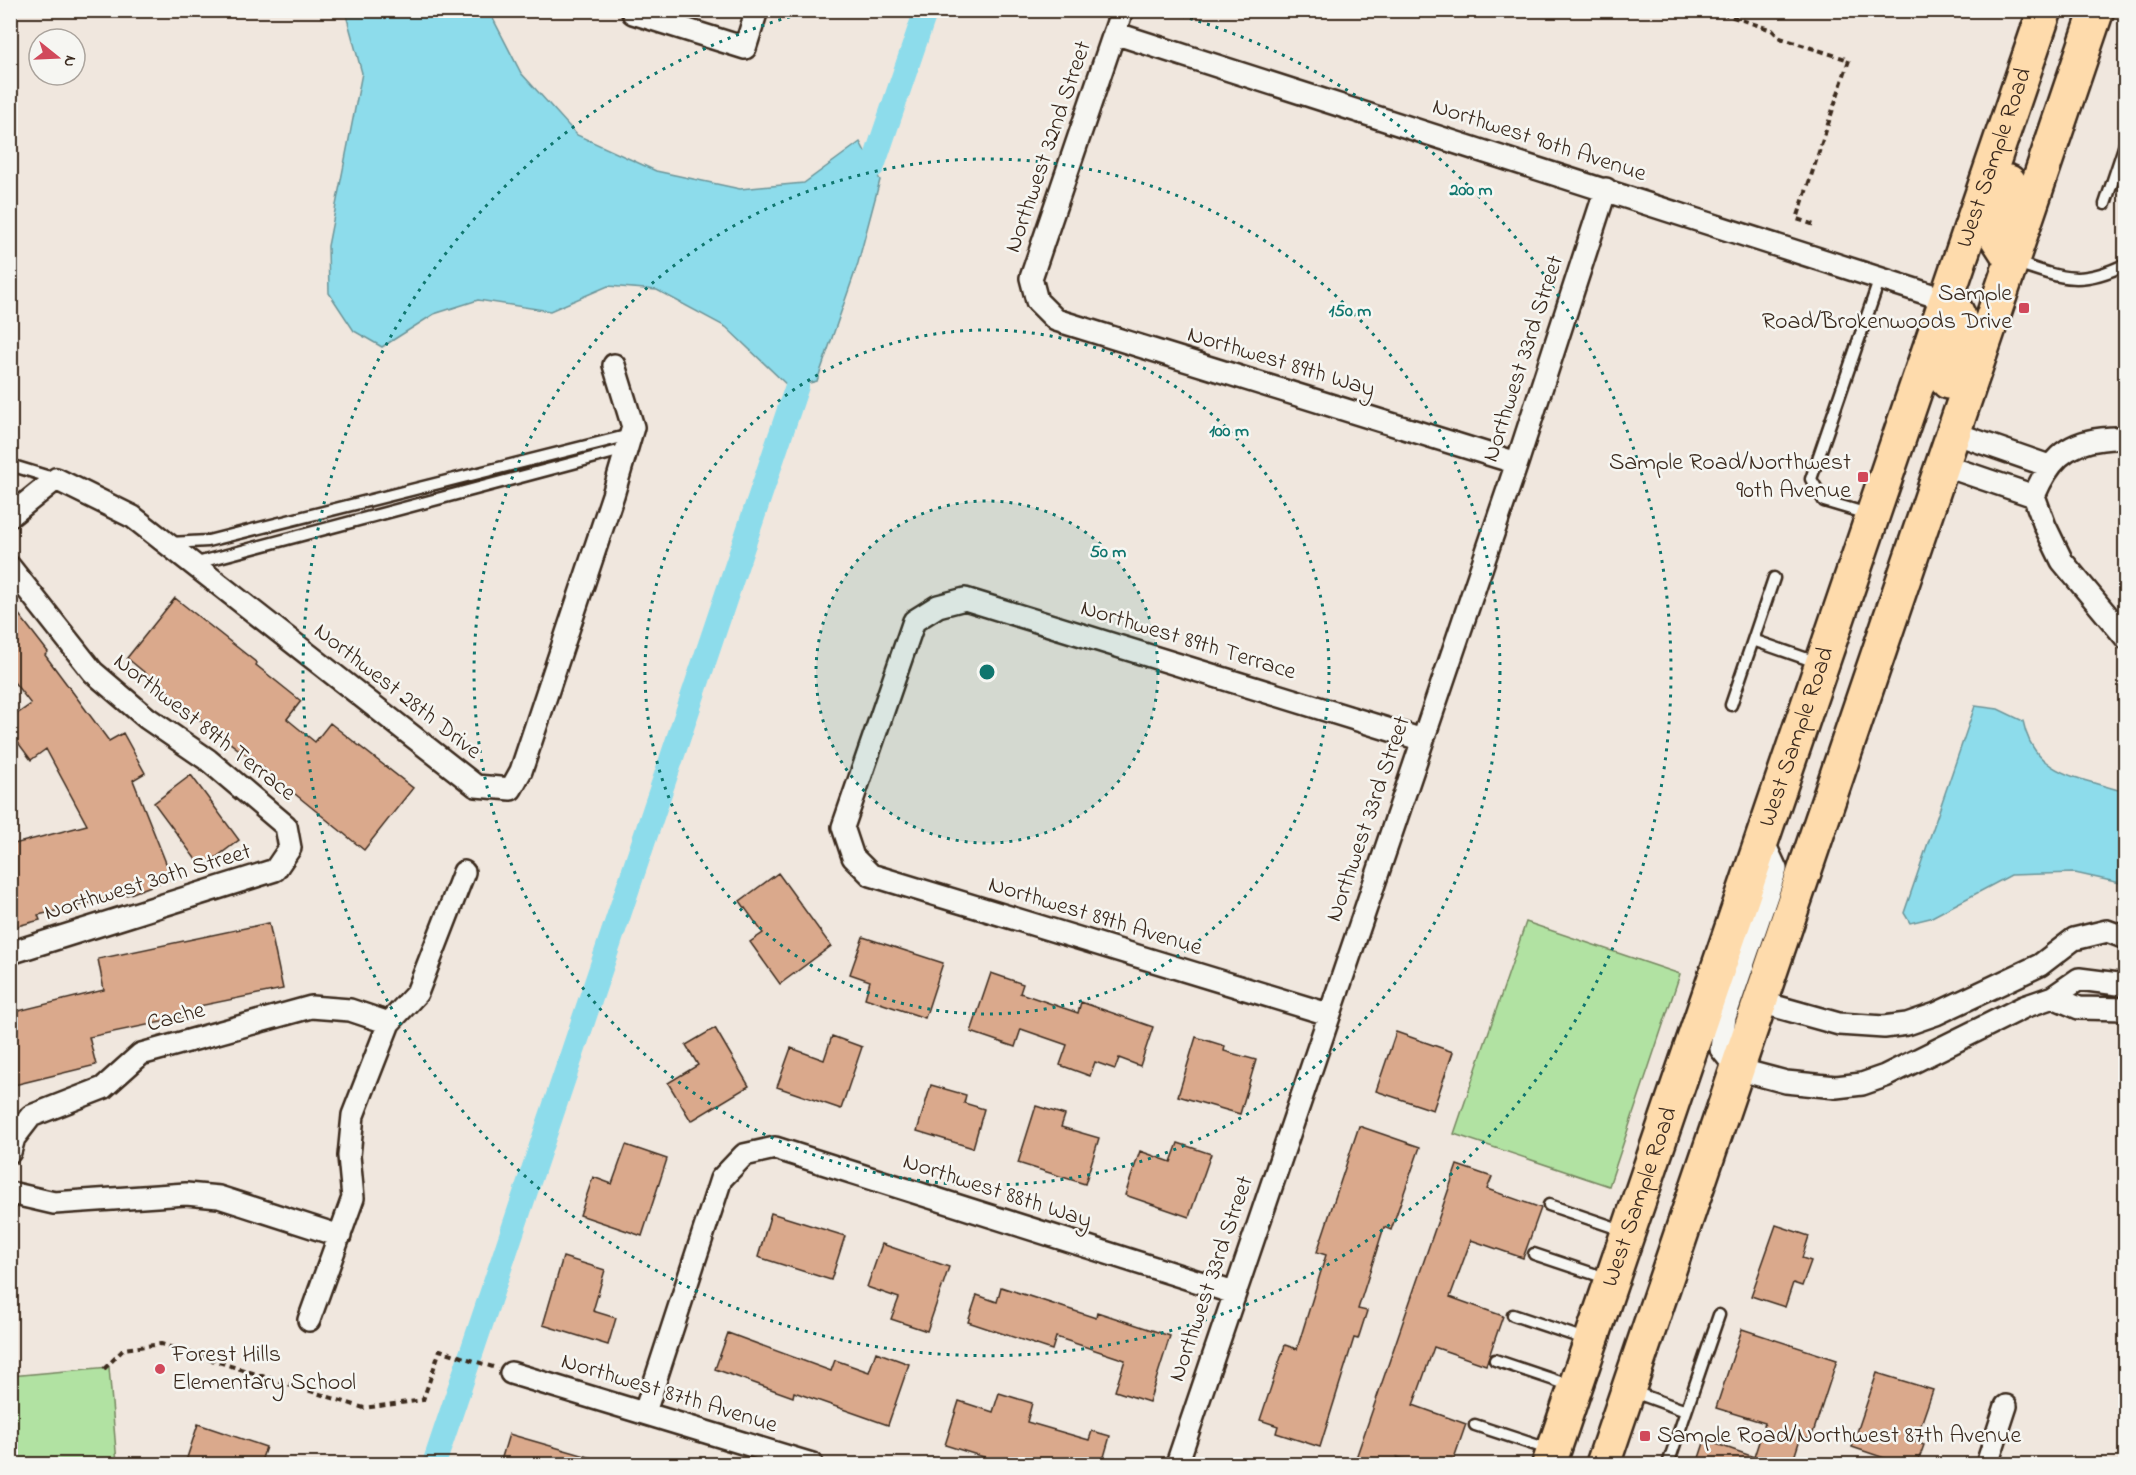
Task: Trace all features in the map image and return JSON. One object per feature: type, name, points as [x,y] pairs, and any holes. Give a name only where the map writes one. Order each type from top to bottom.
[{"type":"main road","name":"West Sample Road","points":[[1552,1458],[2045,10]]},
{"type":"main road","points":[[2012,261],[1996,236],[2001,208],[2054,53],[2054,10]]},
{"type":"main road","name":"West Sample Road","points":[[1603,1464],[2097,10]]},
{"type":"main road","points":[[1893,609],[1895,541],[1962,342],[1961,317],[1947,300]]},
{"type":"street","points":[[632,10],[633,14],[746,48],[757,10]]},
{"type":"street","name":"Northwest 32nd Street","points":[[1037,301],[1031,278],[1122,10]]},
{"type":"street","name":"Northwest 90th Avenue","points":[[1114,33],[1947,300]]},
{"type":"street","name":"Northwest 33rd Street","points":[[1177,1464],[1517,463],[1606,189]]},
{"type":"street","name":"Northwest 89th Way","points":[[1037,301],[1056,320],[1517,463]]},
{"type":"street","name":"Northwest 28th Drive","points":[[56,479],[133,517],[476,786],[511,789],[521,771],[633,427],[614,365]]},
{"type":"street","points":[[1954,433],[2049,466]]},
{"type":"street","points":[[2126,439],[2088,440],[2066,449],[2049,466],[2034,496],[2062,561],[2126,638]]},
{"type":"street","points":[[1943,465],[2034,496]]},
{"type":"street","points":[[10,516],[56,479]]},
{"type":"street","name":"Northwest 89th Terrace","points":[[10,567],[93,672],[147,718],[208,760],[286,826],[290,848]]},
{"type":"street","name":"Northwest 89th Terrace","points":[[853,857],[843,827],[914,621],[938,606],[965,599],[1423,740]]},
{"type":"street","points":[[1762,841],[1776,869],[1725,1017],[1721,1049],[1737,1069],[1815,1086],[1862,1084],[1885,1076],[2024,1007],[2054,997],[2079,980],[2126,985]]},
{"type":"street","name":"Northwest 30th Street","points":[[10,952],[275,870],[290,848]]},
{"type":"street","name":"Northwest 89th Avenue","points":[[853,857],[872,875],[1328,1014]]},
{"type":"street","points":[[309,1320],[353,1198],[349,1156],[353,1115],[389,1023],[417,993],[464,872]]},
{"type":"street","points":[[1760,1002],[1839,1024],[1896,1025],[1936,1014],[2040,965],[2068,942],[2092,933],[2107,931],[2126,938]]},
{"type":"street","points":[[2040,965],[2054,997],[2079,1008],[2126,1009]]},
{"type":"street","name":"Cache","points":[[10,1152],[14,1138],[31,1116],[103,1088],[141,1054],[311,1007],[351,1010],[389,1023]]},
{"type":"street","name":"Northwest 88th Way","points":[[645,1412],[721,1179],[744,1155],[775,1148],[1234,1293]]},
{"type":"street","points":[[12,1191],[54,1203],[186,1194],[219,1197],[340,1236]]},
{"type":"street","name":"Northwest 87th Avenue","points":[[503,1370],[812,1464]]},
{"type":"street","points":[[1987,1464],[2006,1406]]},
{"type":"lane","points":[[2104,204],[2126,141]]},
{"type":"lane","points":[[2012,261],[2061,277],[2085,279],[2102,276],[2126,264]]},
{"type":"lane","points":[[1874,516],[1824,501],[1811,479],[1880,278]]},
{"type":"lane","points":[[166,543],[208,541],[628,442]]},
{"type":"lane","points":[[193,564],[628,442]]},
{"type":"lane","points":[[10,465],[56,479]]},
{"type":"lane","points":[[1731,705],[1774,578]]},
{"type":"lane","points":[[1753,640],[1822,664]]},
{"type":"lane","points":[[1549,1205],[1628,1232]]},
{"type":"lane","points":[[1534,1254],[1612,1280]]},
{"type":"lane","points":[[1513,1315],[1591,1341]]},
{"type":"lane","points":[[1668,1464],[1719,1315]]},
{"type":"lane","points":[[1496,1360],[1576,1387]]},
{"type":"lane","points":[[1628,1390],[1686,1411]]},
{"type":"lane","points":[[1475,1425],[1552,1458]]},
{"type":"path","points":[[1712,10],[1772,30],[1780,38],[1849,60],[1797,219],[1817,226]]},
{"type":"path","points":[[104,1369],[124,1349],[161,1344],[364,1408],[423,1400],[440,1350],[503,1370]]},
{"type":"green space","points":[[1526,922],[1680,974],[1609,1186],[1454,1134]]},
{"type":"green space","points":[[109,1367],[117,1463],[11,1464],[11,1376]]},
{"type":"water","points":[[345,11],[489,11],[521,73],[577,135],[656,171],[740,189],[804,183],[860,142],[880,180],[858,263],[817,381],[790,388],[726,327],[657,290],[608,286],[550,311],[478,300],[434,314],[382,347],[354,331],[329,293],[328,246],[362,73]]},
{"type":"water","points":[[1975,706],[1998,709],[2023,721],[2037,753],[2061,772],[2125,792],[2125,884],[2075,873],[2011,875],[1930,918],[1910,923],[1904,913]]},
{"type":"building","points":[[175,598],[301,701],[287,719],[315,742],[330,723],[413,788],[364,850],[263,768],[172,699],[173,696],[127,658]]},
{"type":"building","points":[[10,603],[48,652],[45,655],[109,741],[123,733],[145,773],[133,780],[172,878],[130,894],[38,915],[40,920],[10,928],[10,845],[87,825],[46,749],[31,760],[10,732],[10,719],[31,704],[10,677]]},
{"type":"building","points":[[191,775],[239,840],[202,868],[154,803]]},
{"type":"building","points":[[778,873],[831,946],[780,984],[750,942],[763,933],[740,901]]},
{"type":"building","points":[[269,923],[283,989],[199,1006],[200,1014],[89,1037],[96,1065],[10,1086],[10,1013],[104,990],[98,959]]},
{"type":"building","points":[[863,937],[943,963],[925,1018],[865,998],[870,981],[850,974]]},
{"type":"building","points":[[991,973],[1023,984],[1020,993],[1078,1013],[1081,1002],[1153,1027],[1140,1066],[1119,1058],[1115,1069],[1095,1062],[1090,1076],[1060,1065],[1067,1045],[1021,1029],[1015,1047],[971,1032]]},
{"type":"building","points":[[715,1028],[749,1086],[691,1121],[668,1083],[698,1065],[686,1045]]},
{"type":"building","points":[[1396,1032],[1453,1052],[1433,1110],[1376,1091]]},
{"type":"building","points":[[832,1036],[862,1047],[841,1109],[777,1087],[791,1048],[824,1060]]},
{"type":"building","points":[[1196,1037],[1225,1046],[1224,1051],[1256,1060],[1240,1114],[1178,1096]]},
{"type":"building","points":[[931,1085],[966,1095],[964,1103],[984,1109],[973,1148],[917,1131]]},
{"type":"building","points":[[1036,1106],[1065,1115],[1061,1127],[1099,1138],[1085,1184],[1018,1163]]},
{"type":"building","points":[[1359,1126],[1420,1147],[1391,1230],[1384,1227],[1358,1309],[1367,1311],[1358,1339],[1354,1338],[1320,1447],[1276,1433],[1278,1426],[1260,1420],[1285,1345],[1297,1349],[1326,1255],[1317,1252]]},
{"type":"building","points":[[1178,1143],[1211,1154],[1189,1217],[1125,1195],[1140,1151],[1171,1162]]},
{"type":"building","points":[[626,1145],[667,1159],[642,1236],[580,1215],[593,1177],[612,1184]]},
{"type":"building","points":[[1457,1165],[1492,1177],[1487,1189],[1541,1208],[1523,1258],[1471,1240],[1450,1297],[1503,1316],[1486,1365],[1434,1347],[1413,1405],[1466,1424],[1452,1464],[1419,1464],[1397,1457],[1394,1464],[1375,1464],[1356,1458]]},
{"type":"building","points":[[771,1213],[845,1236],[831,1280],[758,1257]]},
{"type":"building","points":[[1776,1225],[1809,1236],[1802,1258],[1811,1261],[1802,1286],[1793,1283],[1785,1307],[1751,1296]]},
{"type":"building","points":[[882,1244],[949,1267],[927,1331],[891,1319],[899,1298],[867,1287]]},
{"type":"building","points":[[563,1257],[605,1270],[593,1311],[616,1318],[608,1345],[543,1325]]},
{"type":"building","points":[[1001,1287],[1096,1318],[1097,1312],[1170,1336],[1149,1402],[1115,1391],[1125,1360],[1056,1337],[1052,1350],[968,1322],[977,1295],[997,1302]]},
{"type":"building","points":[[1742,1329],[1837,1360],[1811,1439],[1801,1436],[1792,1464],[1697,1464],[1705,1440],[1754,1457],[1765,1423],[1716,1408]]},
{"type":"building","points":[[728,1333],[831,1371],[835,1360],[869,1372],[876,1352],[909,1364],[888,1425],[794,1392],[793,1397],[715,1369]]},
{"type":"building","points":[[1877,1373],[1933,1390],[1915,1442],[1924,1445],[1917,1464],[1902,1464],[1852,1447]]},
{"type":"building","points":[[999,1393],[1032,1403],[1027,1422],[1089,1440],[1092,1431],[1110,1436],[1102,1464],[1006,1464],[945,1445],[959,1401],[993,1412]]},
{"type":"building","points":[[198,1424],[266,1447],[260,1464],[185,1464]]},
{"type":"building","points":[[509,1434],[596,1459],[595,1464],[500,1464]]},
{"type":"waterway","points":[[873,166],[926,10]]},
{"type":"waterway","points":[[434,1464],[797,386]]},
{"type":"place","name":"Sample Road/Brokenwoods Drive","points":[[2024,308]]},
{"type":"place","name":"Sample Road/Northwest 90th Avenue","points":[[1863,477]]},
{"type":"place","name":"Forest Hills Elementary School","points":[[160,1369]]},
{"type":"place","name":"Sample Road/Northwest 87th Avenue","points":[[1645,1436]]}]
